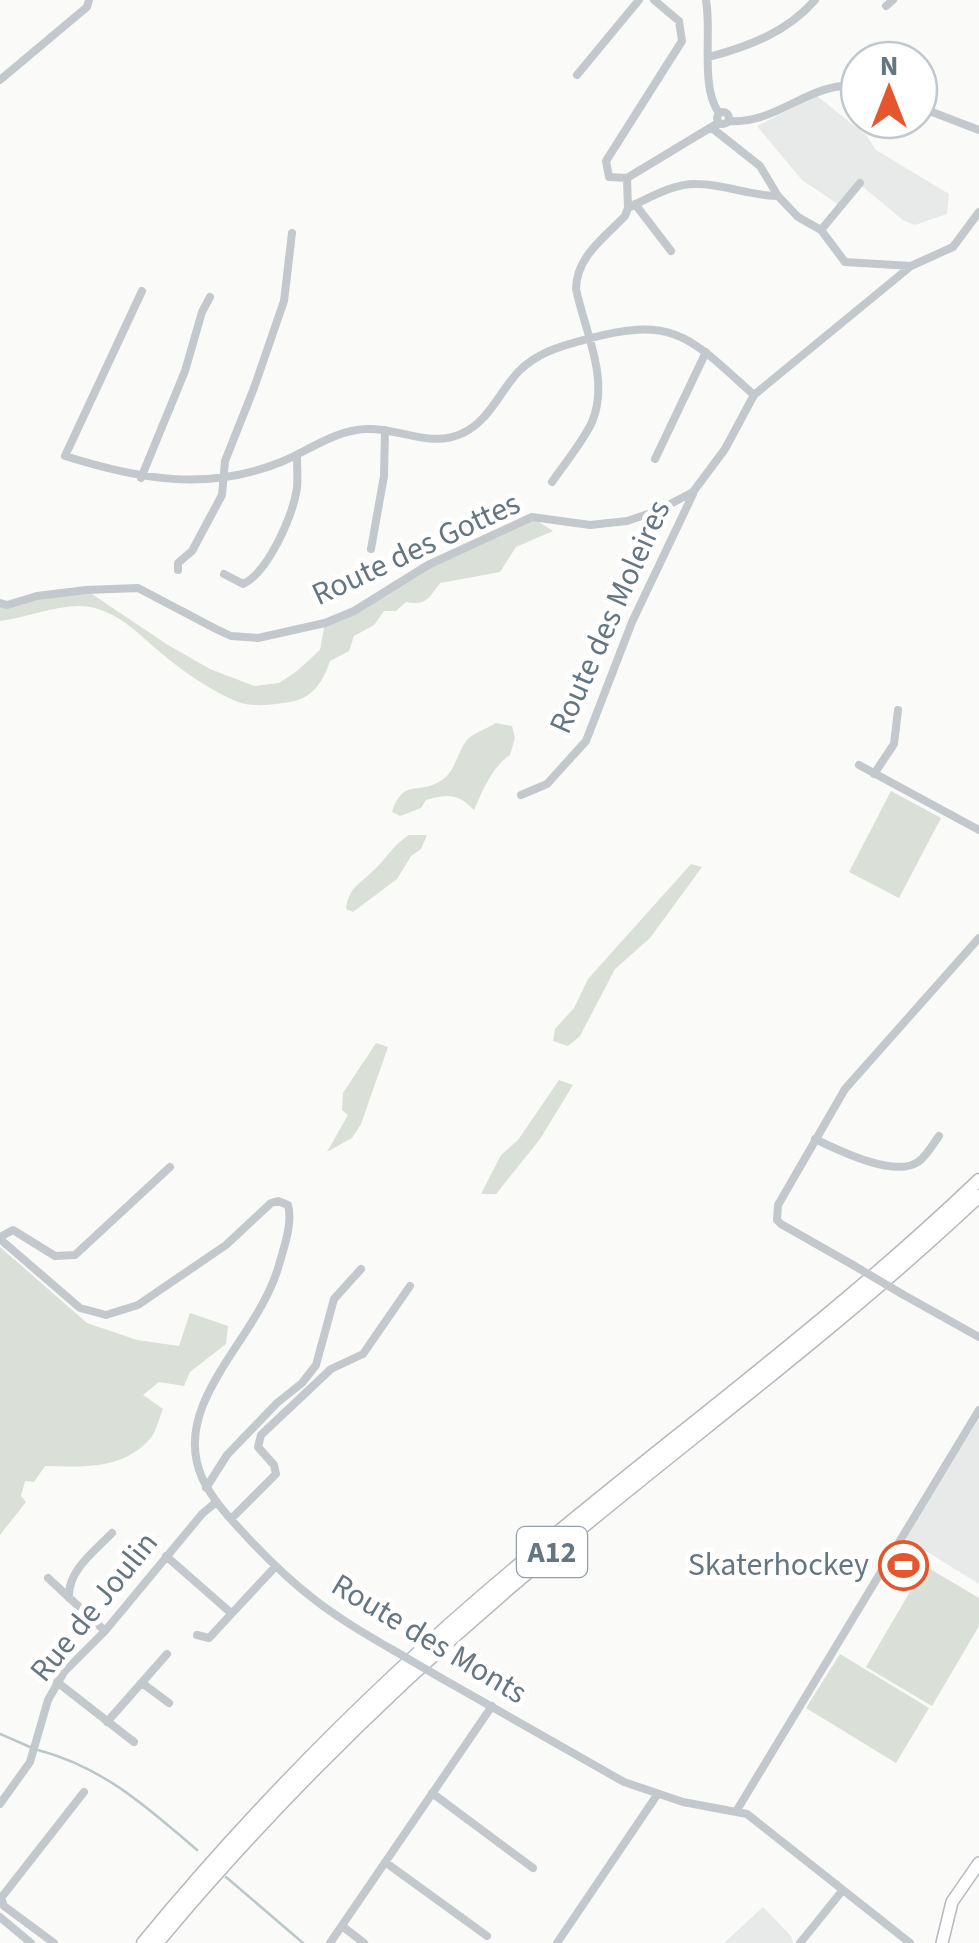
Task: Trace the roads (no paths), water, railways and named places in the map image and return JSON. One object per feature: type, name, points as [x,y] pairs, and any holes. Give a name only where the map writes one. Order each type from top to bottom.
[{"type":"highway","name":"A12","points":[[140,1943],[204,1866],[224,1850],[346,1721],[460,1615],[847,1298],[979,1180]]},
{"type":"highway","name":"A12","points":[[157,1943],[291,1792],[416,1670],[562,1544],[868,1296],[979,1196]]},
{"type":"main road","points":[[942,1943],[952,1902],[978,1866]]},
{"type":"street","points":[[0,80],[87,7],[89,0]]},
{"type":"street","points":[[577,75],[638,0]]},
{"type":"street","points":[[654,0],[679,21],[682,41],[606,161],[609,177],[626,178],[716,121]]},
{"type":"street","points":[[706,0],[710,92],[716,121],[760,166],[778,196],[798,217],[820,230],[845,262],[910,266]]},
{"type":"street","points":[[709,57],[750,46],[798,20],[815,0]]},
{"type":"street","points":[[716,121],[724,125],[729,121],[756,120],[821,89],[839,88]]},
{"type":"street","points":[[939,115],[979,130]]},
{"type":"street","points":[[626,178],[632,206],[671,251]]},
{"type":"street","points":[[820,230],[860,183]]},
{"type":"street","points":[[552,482],[590,425],[597,406],[600,384],[576,289],[576,277],[586,257],[632,206],[666,190],[697,184],[746,195],[778,196]]},
{"type":"street","name":"Route des Gottes","points":[[0,603],[7,605],[37,596],[86,590],[138,588],[231,636],[258,638],[325,623],[354,611],[428,565],[532,516],[590,525],[627,522],[657,512],[694,492],[725,449],[754,394],[910,266],[952,247],[979,212]]},
{"type":"street","points":[[178,570],[178,563],[192,551],[222,495],[225,460],[284,301],[292,234]]},
{"type":"street","points":[[142,290],[65,456],[141,478],[224,477],[297,456],[339,434],[366,428],[431,438],[465,433],[482,419],[518,372],[550,349],[650,328],[671,331],[706,352],[754,394]]},
{"type":"street","points":[[141,478],[210,297]]},
{"type":"street","points":[[655,459],[706,352]]},
{"type":"street","points":[[371,549],[384,476],[385,430]]},
{"type":"street","points":[[224,574],[244,584],[255,579],[286,526],[296,488],[297,456]]},
{"type":"street","name":"Route des Moleires","points":[[521,795],[546,784],[586,741],[632,622],[694,492]]},
{"type":"street","points":[[874,774],[894,744],[898,710]]},
{"type":"street","points":[[859,765],[979,830]]},
{"type":"street","points":[[979,938],[845,1089],[778,1205],[777,1220],[979,1338]]},
{"type":"street","points":[[815,1139],[868,1162],[908,1165],[919,1162],[939,1136]]},
{"type":"street","name":"Route des Monts","points":[[170,1167],[75,1255],[55,1256],[13,1230],[0,1238],[80,1308],[106,1316],[132,1308],[161,1290],[236,1237],[271,1203],[278,1200],[288,1205],[288,1226],[272,1285],[212,1386],[197,1423],[196,1455],[206,1488],[275,1567],[322,1609],[624,1782],[657,1795],[747,1814],[910,1943]]},
{"type":"street","points":[[206,1488],[228,1455],[277,1402],[302,1384],[316,1364],[334,1300],[360,1269]]},
{"type":"street","points":[[231,1519],[276,1474],[274,1464],[258,1447],[260,1438],[331,1369],[363,1354],[410,1286]]},
{"type":"street","points":[[737,1810],[979,1410]]},
{"type":"street","name":"Rue de Joulin","points":[[0,1804],[24,1773],[57,1682],[216,1503]]},
{"type":"street","points":[[69,1598],[68,1586],[75,1573],[112,1532]]},
{"type":"street","points":[[166,1556],[231,1613]]},
{"type":"street","points":[[197,1635],[209,1638],[275,1567]]},
{"type":"street","points":[[48,1578],[105,1631]]},
{"type":"street","points":[[108,1722],[166,1654]]},
{"type":"street","points":[[57,1682],[134,1742]]},
{"type":"street","points":[[142,1683],[169,1703]]},
{"type":"street","points":[[330,1943],[492,1706]]},
{"type":"street","points":[[54,1943],[4,1906],[1,1898],[84,1792]]},
{"type":"street","points":[[432,1792],[534,1868]]},
{"type":"street","points":[[556,1943],[657,1795]]},
{"type":"street","points":[[385,1862],[487,1936]]},
{"type":"street","points":[[800,1943],[842,1891]]},
{"type":"street","points":[[0,1917],[31,1943]]},
{"type":"street","points":[[342,1926],[364,1943]]},
{"type":"waterway","points":[[0,1734],[30,1747]]},
{"type":"waterway","points":[[38,1750],[104,1778],[197,1850]]},
{"type":"waterway","points":[[226,1877],[303,1943]]},
{"type":"place","name":"Skaterhockey","points":[[904,1565]]}]
